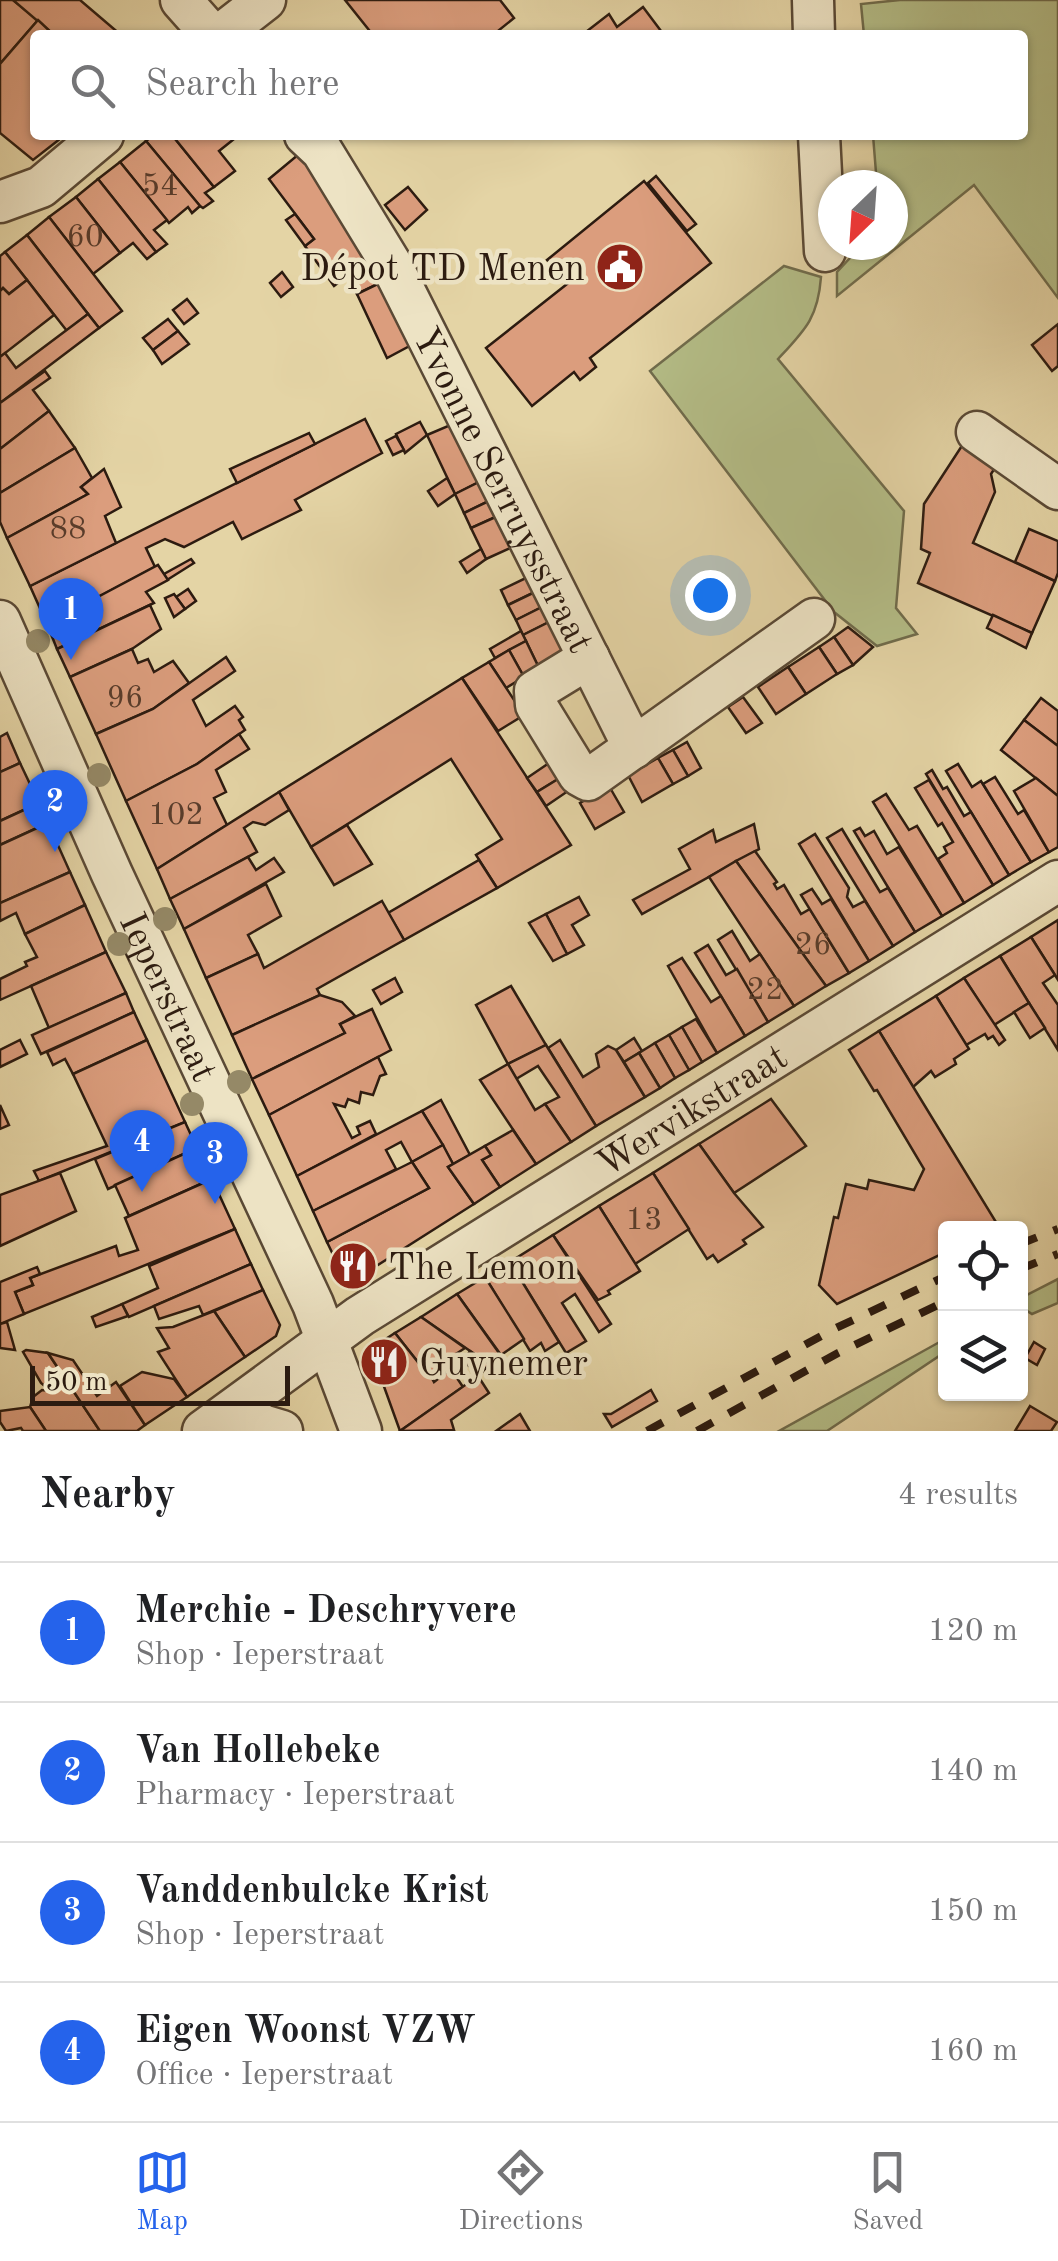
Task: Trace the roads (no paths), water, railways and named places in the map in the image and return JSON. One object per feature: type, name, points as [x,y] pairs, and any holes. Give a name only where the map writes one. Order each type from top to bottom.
[{"type":"street","points":[[181,0],[208,30]]},
{"type":"street","points":[[226,30],[265,0]]},
{"type":"street","points":[[812,0],[814,30]]},
{"type":"street","points":[[0,202],[41,186],[97,140]]},
{"type":"street","name":"Yvonne Serruysstraat","points":[[310,140],[322,151],[391,264],[634,748]]},
{"type":"street","points":[[819,140],[821,170]]},
{"type":"street","points":[[977,432],[1058,489]]},
{"type":"street","points":[[589,658],[535,691],[536,706],[579,775],[588,780],[814,619]]},
{"type":"street","name":"Ieperstraat","points":[[0,621],[326,1338],[360,1431]]},
{"type":"street","name":"Wervikstraat","points":[[209,1427],[326,1338],[1058,881]]},
{"type":"street","points":[[209,1427],[262,1425],[282,1431]]},
{"type":"railway","points":[[1028,1241],[1058,1229]]},
{"type":"railway","points":[[1028,1266],[1058,1254]]},
{"type":"railway","points":[[647,1431],[834,1329],[938,1280]]},
{"type":"railway","points":[[697,1431],[838,1353],[938,1305]]},
{"type":"place","name":"Dépot TD Menen","points":[[620,267]]},
{"type":"place","name":"Merchie - Deschryvere","points":[[71,660]]},
{"type":"place","name":"Van Hollebeke","points":[[55,852]]},
{"type":"place","name":"Eigen Woonst VZW","points":[[142,1192]]},
{"type":"place","name":"Vanddenbulcke Krist","points":[[215,1204]]},
{"type":"place","name":"The Lemon","points":[[353,1266]]},
{"type":"place","name":"Guynemer","points":[[384,1362]]}]
